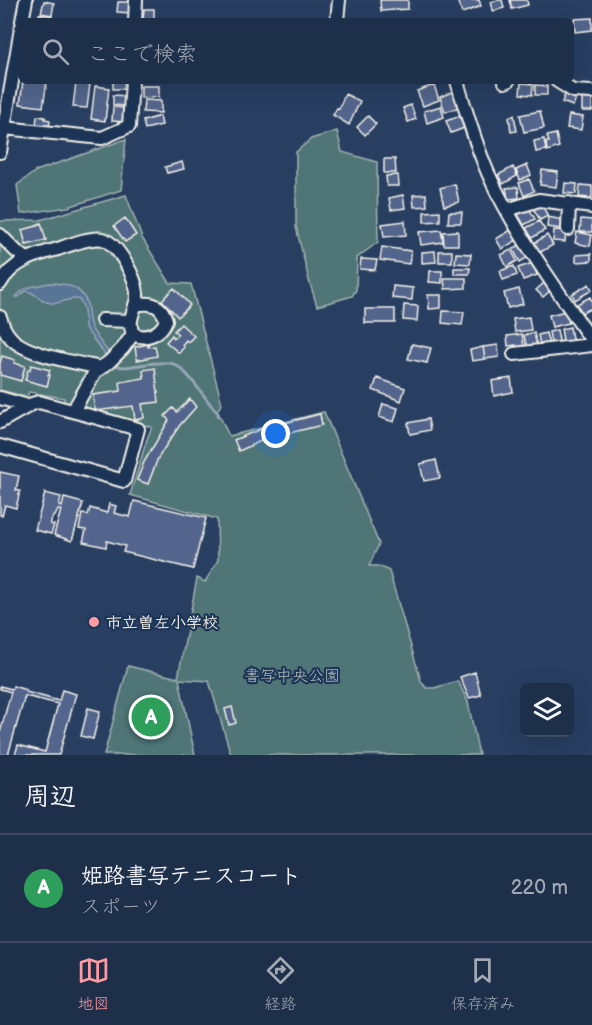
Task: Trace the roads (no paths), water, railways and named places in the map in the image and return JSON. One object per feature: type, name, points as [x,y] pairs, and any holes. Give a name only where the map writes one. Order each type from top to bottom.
[{"type":"street","points":[[23,18],[26,0]]},
{"type":"street","points":[[135,18],[136,0]]},
{"type":"street","points":[[338,18],[339,0]]},
{"type":"street","points":[[0,152],[18,46]]},
{"type":"street","points":[[4,128],[102,138],[129,126],[132,84]]},
{"type":"street","points":[[458,84],[487,171],[507,210],[542,268],[592,341]]},
{"type":"street","points":[[561,84],[573,92],[592,92]]},
{"type":"street","points":[[507,210],[539,200],[592,207]]},
{"type":"street","points":[[568,229],[569,203]]},
{"type":"street","points":[[0,235],[25,260]]},
{"type":"street","points":[[0,284],[9,270],[25,260],[90,239],[102,239],[116,249],[128,269],[135,283],[137,295],[131,328],[108,363],[95,372],[73,411]]},
{"type":"street","points":[[102,320],[131,328],[138,336],[154,334],[161,330],[166,320],[159,308],[146,302],[135,305]]},
{"type":"street","points":[[0,317],[10,338],[20,346],[37,353],[78,363],[108,363]]},
{"type":"street","points":[[514,354],[592,345]]},
{"type":"street","points":[[78,363],[89,383]]},
{"type":"street","points":[[0,398],[28,406]]},
{"type":"street","points":[[0,422],[39,402],[138,429],[124,482],[0,446]]},
{"type":"water","points":[[49,283],[67,285],[81,293],[87,304],[91,327],[116,362],[112,364],[85,328],[84,309],[80,300],[52,303],[26,291],[16,297],[27,289]]},
{"type":"waterway","points":[[114,363],[123,367],[158,363],[176,365],[189,377],[218,416]]},
{"type":"place","name":"市立曽左小学校","points":[[94,622]]},
{"type":"place","name":"姫路書写テニスコート","points":[[151,717]]},
{"type":"park label","name":"書写中央公園","points":[[292,675]]}]
